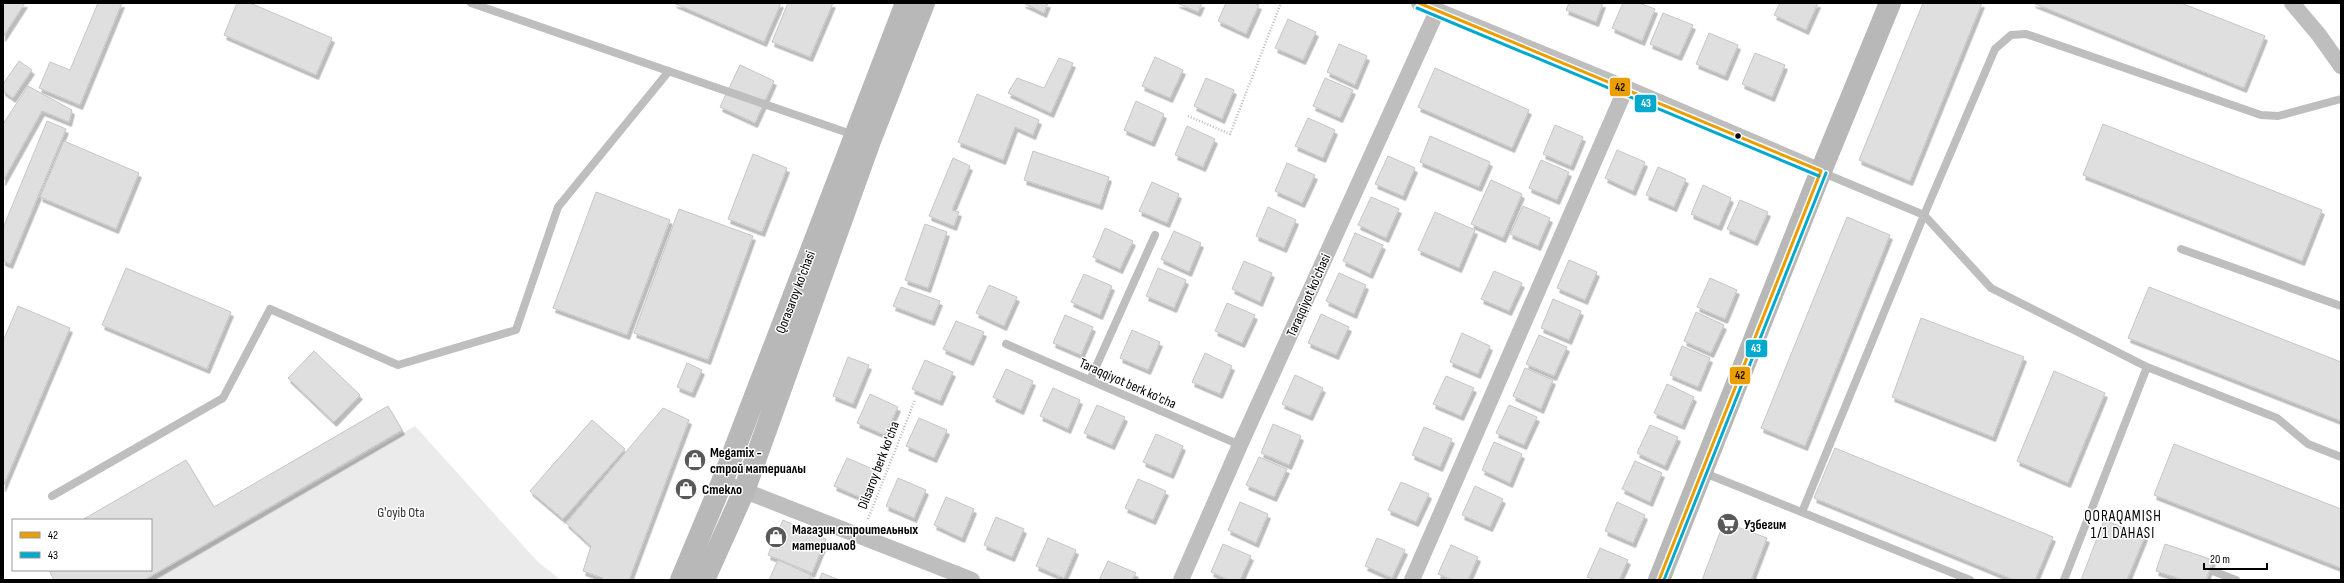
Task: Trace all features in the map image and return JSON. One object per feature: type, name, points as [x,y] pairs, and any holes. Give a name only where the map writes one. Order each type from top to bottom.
[{"type":"main road","points":[[1659,580],[1820,171],[1890,3]]},
{"type":"main road","name":"Qorasaroy ko'chasi","points":[[704,580],[744,491],[907,4]]},
{"type":"main road","name":"Qorasaroy ko'chasi","points":[[681,580],[863,138]]},
{"type":"street","points":[[1419,3],[1626,88],[1820,171]]},
{"type":"street","points":[[2292,3],[2319,35],[2341,66]]},
{"type":"street","name":"Taraqqiyot ko'chasi","points":[[1181,580],[1240,445],[1437,11]]},
{"type":"street","points":[[1412,580],[1626,88]]},
{"type":"street","points":[[722,482],[972,580]]},
{"type":"lane","points":[[471,3],[863,138]]},
{"type":"lane","points":[[1802,512],[1924,215],[1995,49],[2011,35],[2026,34],[2261,115],[2278,116],[2341,99]]},
{"type":"lane","points":[[52,496],[223,398],[270,309],[398,365],[516,330],[558,207],[669,71]]},
{"type":"lane","points":[[1820,171],[1924,215],[1991,288],[2147,368],[2277,418],[2308,444],[2341,457]]},
{"type":"lane","points":[[1090,380],[1155,235]]},
{"type":"lane","points":[[2181,249],[2341,306]]},
{"type":"lane","name":"Taraqqiyot berk ko'cha","points":[[1006,344],[1240,445]]},
{"type":"lane","points":[[2064,580],[2147,368]]},
{"type":"lane","points":[[1701,472],[1970,580]]},
{"type":"lane","points":[[2215,572],[2236,580]]},
{"type":"path","points":[[1188,116],[1230,134],[1281,3]]},
{"type":"path","name":"Dilsaroy berk ko'cha","points":[[861,536],[914,400]]},
{"type":"green space","name":"G'oyib Ota","points":[[415,426],[537,561],[561,580],[146,580]]},
{"type":"building","points":[[3,3],[25,3],[3,37]]},
{"type":"building","points":[[98,3],[122,3],[80,105],[39,88],[50,62],[70,70]]},
{"type":"building","points":[[237,3],[250,3],[332,38],[316,75],[224,35]]},
{"type":"building","points":[[674,3],[781,3],[764,42]]},
{"type":"building","points":[[788,3],[833,3],[810,57],[772,42]]},
{"type":"building","points":[[1023,3],[1048,3],[1044,13]]},
{"type":"building","points":[[1177,3],[1202,3],[1198,12]]},
{"type":"building","points":[[1226,3],[1253,3],[1259,5],[1246,34],[1218,21]]},
{"type":"building","points":[[1569,3],[1603,3],[1596,22],[1566,10]]},
{"type":"building","points":[[1623,3],[1639,3],[1655,9],[1642,41],[1612,28]]},
{"type":"building","points":[[1780,3],[1818,3],[1806,30],[1774,15]]},
{"type":"building","points":[[1923,3],[1982,3],[1910,181],[1859,160]]},
{"type":"building","points":[[2033,3],[2181,3],[2265,36],[2244,88]]},
{"type":"building","points":[[1663,13],[1693,25],[1679,56],[1650,44]]},
{"type":"building","points":[[1288,19],[1316,32],[1303,60],[1275,48]]},
{"type":"building","points":[[1709,33],[1738,45],[1725,76],[1696,64]]},
{"type":"building","points":[[1339,44],[1367,56],[1355,85],[1327,72]]},
{"type":"building","points":[[1755,53],[1785,65],[1772,97],[1742,84]]},
{"type":"building","points":[[1155,57],[1183,70],[1170,98],[1142,86]]},
{"type":"building","points":[[1059,58],[1073,63],[1051,113],[1008,93],[1017,78],[1044,88]]},
{"type":"building","points":[[19,61],[32,70],[13,98],[3,91],[3,84]]},
{"type":"building","points":[[740,65],[774,81],[755,123],[720,107]]},
{"type":"building","points":[[1435,68],[1529,110],[1512,148],[1418,107]]},
{"type":"building","points":[[1206,78],[1234,90],[1222,119],[1194,106]]},
{"type":"building","points":[[1325,78],[1353,90],[1340,118],[1313,106]]},
{"type":"building","points":[[28,86],[72,110],[69,122],[42,111],[3,181],[3,124]]},
{"type":"building","points":[[977,94],[1039,120],[1033,135],[1015,127],[1003,160],[958,142]]},
{"type":"building","points":[[1136,101],[1164,114],[1152,142],[1124,130]]},
{"type":"building","points":[[1308,118],[1335,130],[1323,158],[1295,146]]},
{"type":"building","points":[[47,121],[66,129],[10,264],[3,261],[3,228]]},
{"type":"building","points":[[2103,124],[2322,210],[2302,261],[2083,175]]},
{"type":"building","points":[[1555,125],[1583,137],[1571,166],[1543,154]]},
{"type":"building","points":[[1187,126],[1215,139],[1203,167],[1175,155]]},
{"type":"building","points":[[1430,136],[1490,162],[1479,187],[1420,162]]},
{"type":"building","points":[[64,141],[139,173],[116,229],[40,197]]},
{"type":"building","points":[[1617,150],[1645,162],[1633,191],[1605,178]]},
{"type":"building","points":[[1033,151],[1109,177],[1100,205],[1024,180]]},
{"type":"building","points":[[753,154],[787,168],[762,232],[728,219]]},
{"type":"building","points":[[1388,156],[1415,168],[1403,196],[1375,184]]},
{"type":"building","points":[[953,158],[970,166],[952,210],[959,212],[954,226],[929,216]]},
{"type":"building","points":[[1541,160],[1569,172],[1557,200],[1529,188]]},
{"type":"building","points":[[1287,163],[1315,175],[1302,203],[1275,191]]},
{"type":"building","points":[[1658,167],[1686,179],[1674,207],[1646,195]]},
{"type":"building","points":[[1491,180],[1522,194],[1503,238],[1471,224]]},
{"type":"building","points":[[1152,182],[1179,194],[1167,223],[1139,211]]},
{"type":"building","points":[[1703,185],[1731,198],[1719,226],[1691,214]]},
{"type":"building","points":[[596,192],[670,220],[627,335],[553,308]]},
{"type":"building","points":[[1371,197],[1399,209],[1386,238],[1358,225]]},
{"type":"building","points":[[1740,200],[1768,212],[1755,241],[1727,229]]},
{"type":"building","points":[[1523,206],[1550,218],[1538,246],[1510,234]]},
{"type":"building","points":[[1268,207],[1296,220],[1284,248],[1256,236]]},
{"type":"building","points":[[679,209],[753,236],[708,360],[634,333]]},
{"type":"building","points":[[1435,212],[1475,230],[1459,268],[1418,250]]},
{"type":"building","points":[[1847,217],[1890,235],[1805,446],[1761,428]]},
{"type":"building","points":[[925,224],[947,232],[928,288],[905,280]]},
{"type":"building","points":[[1105,228],[1133,241],[1120,269],[1093,257]]},
{"type":"building","points":[[1174,231],[1201,243],[1189,272],[1161,259]]},
{"type":"building","points":[[1355,233],[1383,245],[1370,274],[1343,261]]},
{"type":"building","points":[[1569,260],[1597,272],[1585,300],[1557,288]]},
{"type":"building","points":[[1244,261],[1272,273],[1260,302],[1232,289]]},
{"type":"building","points":[[126,268],[231,312],[207,369],[102,325]]},
{"type":"building","points":[[1158,268],[1186,280],[1174,308],[1146,296]]},
{"type":"building","points":[[1494,271],[1522,283],[1509,311],[1481,299]]},
{"type":"building","points":[[1339,273],[1366,285],[1354,314],[1326,301]]},
{"type":"building","points":[[1084,274],[1112,286],[1100,315],[1071,302]]},
{"type":"building","points":[[1710,278],[1737,290],[1725,319],[1697,307]]},
{"type":"building","points":[[989,285],[1017,297],[1004,326],[976,313]]},
{"type":"building","points":[[901,287],[940,301],[932,321],[893,306]]},
{"type":"building","points":[[2149,287],[2341,362],[2341,421],[2128,338]]},
{"type":"building","points":[[1553,299],[1581,311],[1569,340],[1541,328]]},
{"type":"building","points":[[1227,303],[1255,315],[1242,343],[1215,331]]},
{"type":"building","points":[[18,306],[70,328],[3,487],[3,341]]},
{"type":"building","points":[[1696,312],[1724,325],[1711,353],[1684,341]]},
{"type":"building","points":[[1321,314],[1349,327],[1336,355],[1308,343]]},
{"type":"building","points":[[1065,315],[1093,327],[1081,355],[1053,343]]},
{"type":"building","points":[[1921,318],[2024,357],[1993,437],[1892,397]]},
{"type":"building","points":[[956,321],[984,332],[971,361],[943,349]]},
{"type":"building","points":[[1132,330],[1160,342],[1148,370],[1120,358]]},
{"type":"building","points":[[1462,333],[1490,346],[1478,374],[1450,362]]},
{"type":"building","points":[[1539,335],[1567,347],[1554,376],[1526,364]]},
{"type":"building","points":[[1682,346],[1710,358],[1698,387],[1670,375]]},
{"type":"building","points":[[314,351],[360,395],[334,422],[288,378]]},
{"type":"building","points":[[1205,353],[1232,366],[1220,394],[1192,382]]},
{"type":"building","points":[[848,357],[869,365],[853,404],[833,396]]},
{"type":"building","points":[[925,360],[953,372],[940,401],[912,389]]},
{"type":"building","points":[[687,363],[702,370],[692,393],[677,387]]},
{"type":"building","points":[[1525,368],[1553,380],[1541,409],[1513,396]]},
{"type":"building","points":[[1006,369],[1033,381],[1021,410],[993,397]]},
{"type":"building","points":[[2054,371],[2105,393],[2068,483],[2017,461]]},
{"type":"building","points":[[1295,375],[1323,388],[1310,416],[1282,404]]},
{"type":"building","points":[[1446,376],[1474,388],[1461,416],[1433,404]]},
{"type":"building","points":[[1667,384],[1694,397],[1682,425],[1654,413]]},
{"type":"building","points":[[1053,388],[1080,400],[1068,429],[1040,416]]},
{"type":"building","points":[[870,394],[898,407],[885,435],[857,423]]},
{"type":"building","points":[[1097,405],[1125,417],[1112,445],[1084,433]]},
{"type":"building","points":[[1509,405],[1537,417],[1524,445],[1496,433]]},
{"type":"building","points":[[388,406],[402,430],[144,580],[54,580],[50,571],[152,571],[152,519],[84,519],[186,460],[214,507]]},
{"type":"building","points":[[663,408],[689,420],[629,580],[602,580],[603,578],[583,571],[591,546],[566,523]]},
{"type":"building","points":[[919,418],[947,430],[934,458],[906,446]]},
{"type":"building","points":[[592,420],[625,449],[563,519],[530,491]]},
{"type":"building","points":[[1273,424],[1301,436],[1289,465],[1261,453]]},
{"type":"building","points":[[1650,425],[1678,437],[1665,466],[1637,453]]},
{"type":"building","points":[[1424,427],[1452,439],[1440,467],[1412,455]]},
{"type":"building","points":[[1156,434],[1183,446],[1171,474],[1143,462]]},
{"type":"building","points":[[1494,442],[1522,454],[1510,483],[1482,470]]},
{"type":"building","points":[[2174,444],[2341,509],[2341,568],[2154,495]]},
{"type":"building","points":[[1835,448],[2053,537],[2035,580],[2014,580],[1814,498]]},
{"type":"building","points":[[1259,457],[1287,469],[1274,497],[1246,485]]},
{"type":"building","points":[[847,458],[875,470],[862,498],[834,486]]},
{"type":"building","points":[[1635,461],[1662,473],[1650,502],[1622,489]]},
{"type":"building","points":[[898,478],[926,490],[914,518],[886,506]]},
{"type":"building","points":[[1138,479],[1166,491],[1153,520],[1125,508]]},
{"type":"building","points":[[1401,482],[1429,494],[1416,522],[1388,510]]},
{"type":"building","points":[[1475,486],[1503,499],[1490,527],[1462,515]]},
{"type":"building","points":[[946,497],[974,509],[962,538],[934,525]]},
{"type":"building","points":[[1240,502],[1268,514],[1256,543],[1228,530]]},
{"type":"building","points":[[1617,502],[1645,515],[1633,543],[1605,531]]},
{"type":"building","points":[[996,517],[1024,529],[1012,557],[984,545]]},
{"type":"building","points":[[783,520],[826,539],[812,573],[768,555]]},
{"type":"building","points":[[2104,520],[2145,536],[2127,580],[2081,580]]},
{"type":"building","points":[[1724,522],[1767,538],[1751,580],[1702,580]]},
{"type":"building","points":[[1048,538],[1076,550],[1064,578],[1036,566]]},
{"type":"building","points":[[1377,538],[1405,550],[1392,578],[1365,566]]},
{"type":"building","points":[[1223,544],[1251,556],[1240,580],[1229,580],[1211,572]]},
{"type":"building","points":[[2165,544],[2213,560],[2206,580],[2183,580],[2156,571]]},
{"type":"building","points":[[1451,545],[1478,557],[1468,580],[1453,580],[1438,574]]},
{"type":"building","points":[[1600,548],[1628,560],[1619,580],[1595,580],[1587,577]]},
{"type":"building","points":[[778,560],[811,575],[809,580],[769,580]]},
{"type":"building","points":[[1108,561],[1136,573],[1132,580],[1099,580]]},
{"type":"building","points":[[822,573],[839,580],[819,580]]},
{"type":"transit line","name":"42","points":[[1419,3],[1821,171]]},
{"type":"transit line","name":"43","points":[[1417,8],[1819,176]]},
{"type":"transit line","name":"42","points":[[1659,580],[1821,171]]},
{"type":"transit line","name":"43","points":[[1664,580],[1826,173]]},
{"type":"place","name":"Megamix - строй материалы","points":[[695,460]]},
{"type":"place","name":"Стекло","points":[[686,489]]},
{"type":"place","name":"Узбегим","points":[[1728,524]]},
{"type":"place","name":"Магазин строительных материалов","points":[[776,537]]},
{"type":"district","name":"QORAQAMISH 1/1 DAHASI","points":[[2123,524]]}]
